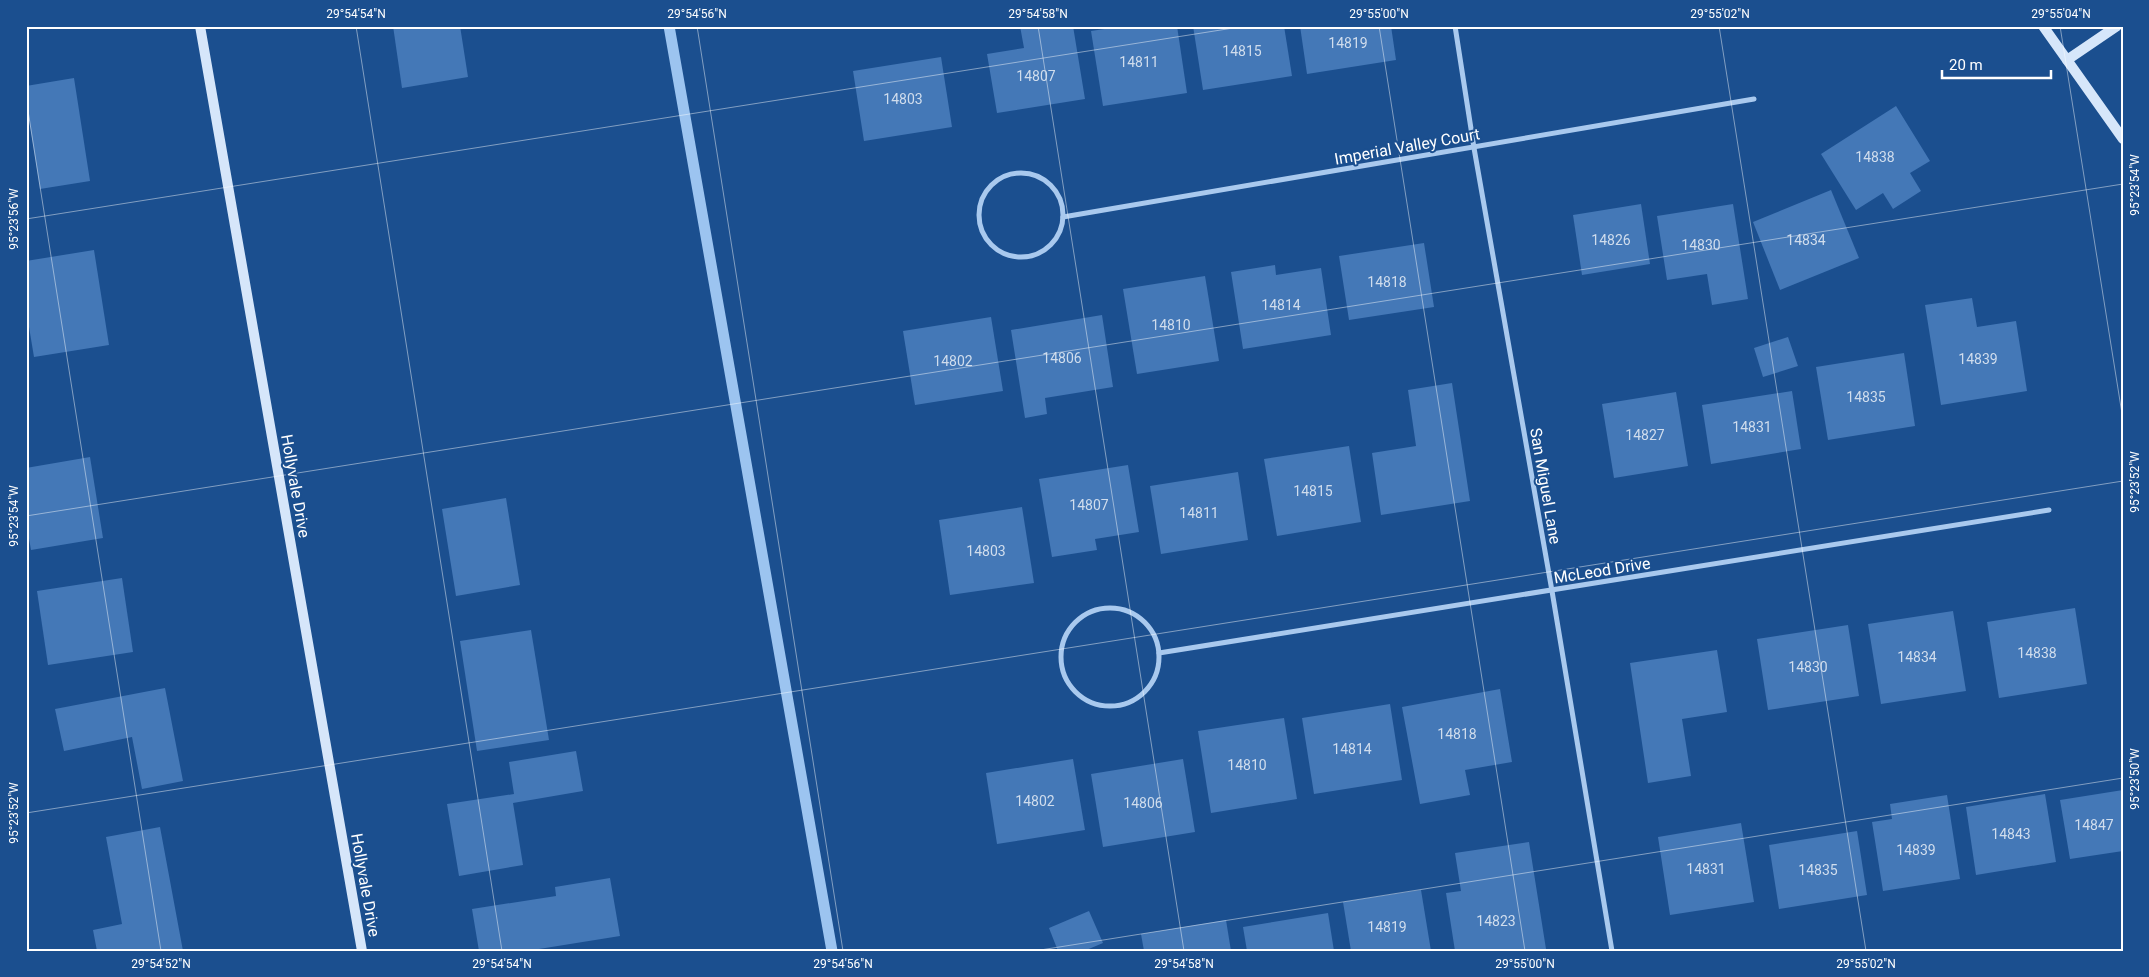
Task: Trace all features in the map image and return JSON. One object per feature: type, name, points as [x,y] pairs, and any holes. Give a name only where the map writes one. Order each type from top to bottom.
[{"type":"street","name":"Hollyvale Drive","points":[[200,26],[362,951]]},
{"type":"street","name":"San Miguel Lane","points":[[1455,26],[1474,148],[1552,591],[1612,951]]},
{"type":"street","points":[[2043,26],[2123,139]]},
{"type":"street","points":[[2067,60],[2117,26]]},
{"type":"street","name":"Imperial Valley Court","points":[[1063,216],[1474,148],[1754,99]]},
{"type":"street","points":[[1017,174],[1032,174],[1055,190],[1061,202],[1063,216],[1061,230],[1054,242],[1044,251],[1032,256],[1018,257],[1005,254],[993,247],[985,236],[980,224],[980,210],[984,196],[992,184],[1004,177],[1017,174]]},
{"type":"street","name":"McLeod Drive","points":[[1159,653],[2049,510]]},
{"type":"street","points":[[1103,609],[1119,609],[1134,614],[1146,624],[1155,638],[1159,653],[1158,669],[1151,684],[1140,696],[1126,704],[1110,706],[1094,704],[1080,696],[1069,684],[1063,669],[1061,653],[1066,637],[1074,624],[1087,614],[1103,609]]},
{"type":"building","points":[[393,26],[460,26],[468,77],[402,88]]},
{"type":"building","points":[[1020,26],[1073,26],[1085,99],[997,113],[987,54],[1024,48]]},
{"type":"building","points":[[1124,26],[1177,26],[1187,93],[1103,106],[1091,31]]},
{"type":"building","points":[[1193,26],[1284,26],[1292,76],[1203,90]]},
{"type":"building","points":[[1300,26],[1391,26],[1396,60],[1307,74]]},
{"type":"building","points":[[941,57],[952,127],[864,141],[853,71]]},
{"type":"building","points":[[74,78],[90,181],[40,189],[26,100],[26,86]]},
{"type":"building","points":[[1896,106],[1930,161],[1910,173],[1921,191],[1893,209],[1883,193],[1856,210],[1821,154]]},
{"type":"building","points":[[1831,190],[1859,258],[1780,290],[1753,222]]},
{"type":"building","points":[[1641,204],[1650,264],[1582,275],[1573,215]]},
{"type":"building","points":[[1733,204],[1748,299],[1712,305],[1707,274],[1667,280],[1657,216]]},
{"type":"building","points":[[1424,243],[1434,307],[1349,320],[1339,256]]},
{"type":"building","points":[[94,250],[109,345],[34,357],[26,309],[26,261]]},
{"type":"building","points":[[1275,265],[1276,275],[1321,268],[1331,335],[1243,349],[1231,272]]},
{"type":"building","points":[[1205,276],[1219,361],[1137,374],[1123,289]]},
{"type":"building","points":[[1972,298],[1977,327],[2016,321],[2027,391],[1941,405],[1925,305]]},
{"type":"building","points":[[1102,315],[1113,387],[1045,398],[1047,414],[1025,418],[1011,330]]},
{"type":"building","points":[[991,317],[1003,391],[915,405],[903,331]]},
{"type":"building","points":[[1788,337],[1798,366],[1763,377],[1754,348]]},
{"type":"building","points":[[1904,353],[1915,426],[1828,440],[1816,367]]},
{"type":"building","points":[[1452,383],[1470,501],[1381,515],[1372,453],[1416,446],[1408,390]]},
{"type":"building","points":[[1792,391],[1801,449],[1711,464],[1702,405]]},
{"type":"building","points":[[1676,392],[1688,466],[1614,478],[1602,404]]},
{"type":"building","points":[[1349,446],[1361,522],[1277,536],[1264,459]]},
{"type":"building","points":[[90,457],[103,538],[31,550],[26,522],[26,468]]},
{"type":"building","points":[[1128,465],[1139,532],[1095,539],[1097,550],[1052,557],[1039,479]]},
{"type":"building","points":[[1238,472],[1248,540],[1161,554],[1150,486]]},
{"type":"building","points":[[506,498],[520,585],[456,596],[442,509]]},
{"type":"building","points":[[1022,507],[1034,583],[950,595],[939,520]]},
{"type":"building","points":[[122,578],[133,652],[48,665],[37,591]]},
{"type":"building","points":[[2075,608],[2087,684],[1999,698],[1987,622]]},
{"type":"building","points":[[1953,611],[1966,691],[1881,704],[1868,624]]},
{"type":"building","points":[[1848,625],[1859,696],[1768,710],[1757,639]]},
{"type":"building","points":[[531,630],[549,740],[477,751],[460,641]]},
{"type":"building","points":[[1717,650],[1727,712],[1682,719],[1691,776],[1648,783],[1630,663]]},
{"type":"building","points":[[165,688],[183,781],[142,789],[132,737],[64,751],[55,709]]},
{"type":"building","points":[[1500,689],[1512,762],[1465,770],[1470,795],[1420,804],[1402,707]]},
{"type":"building","points":[[1390,704],[1402,780],[1314,794],[1302,718]]},
{"type":"building","points":[[1284,718],[1297,799],[1211,813],[1198,731]]},
{"type":"building","points":[[576,751],[583,791],[513,803],[523,865],[459,876],[447,804],[514,794],[509,762]]},
{"type":"building","points":[[1073,759],[1085,830],[997,844],[986,773]]},
{"type":"building","points":[[1183,759],[1195,832],[1103,847],[1091,774]]},
{"type":"building","points":[[2123,790],[2123,851],[2070,859],[2060,800]]},
{"type":"building","points":[[2045,794],[2056,862],[1976,875],[1966,807]]},
{"type":"building","points":[[1947,795],[1960,879],[1883,891],[1872,822],[1892,819],[1890,804]]},
{"type":"building","points":[[1741,823],[1754,902],[1670,915],[1658,837]]},
{"type":"building","points":[[160,827],[183,951],[97,951],[93,930],[122,924],[106,837]]},
{"type":"building","points":[[1857,831],[1867,895],[1779,909],[1769,845]]},
{"type":"building","points":[[1529,842],[1546,949],[1535,951],[1455,951],[1446,893],[1461,891],[1455,853]]},
{"type":"building","points":[[610,878],[620,936],[539,949],[539,951],[479,951],[472,909],[556,896],[555,887]]},
{"type":"building","points":[[1421,890],[1431,951],[1351,951],[1343,902]]},
{"type":"building","points":[[1089,911],[1103,943],[1084,951],[1058,951],[1049,928]]},
{"type":"building","points":[[1328,913],[1334,951],[1247,951],[1243,927]]},
{"type":"building","points":[[1226,920],[1231,951],[1144,951],[1141,934]]},
{"type":"waterway","points":[[669,26],[832,951]]}]
